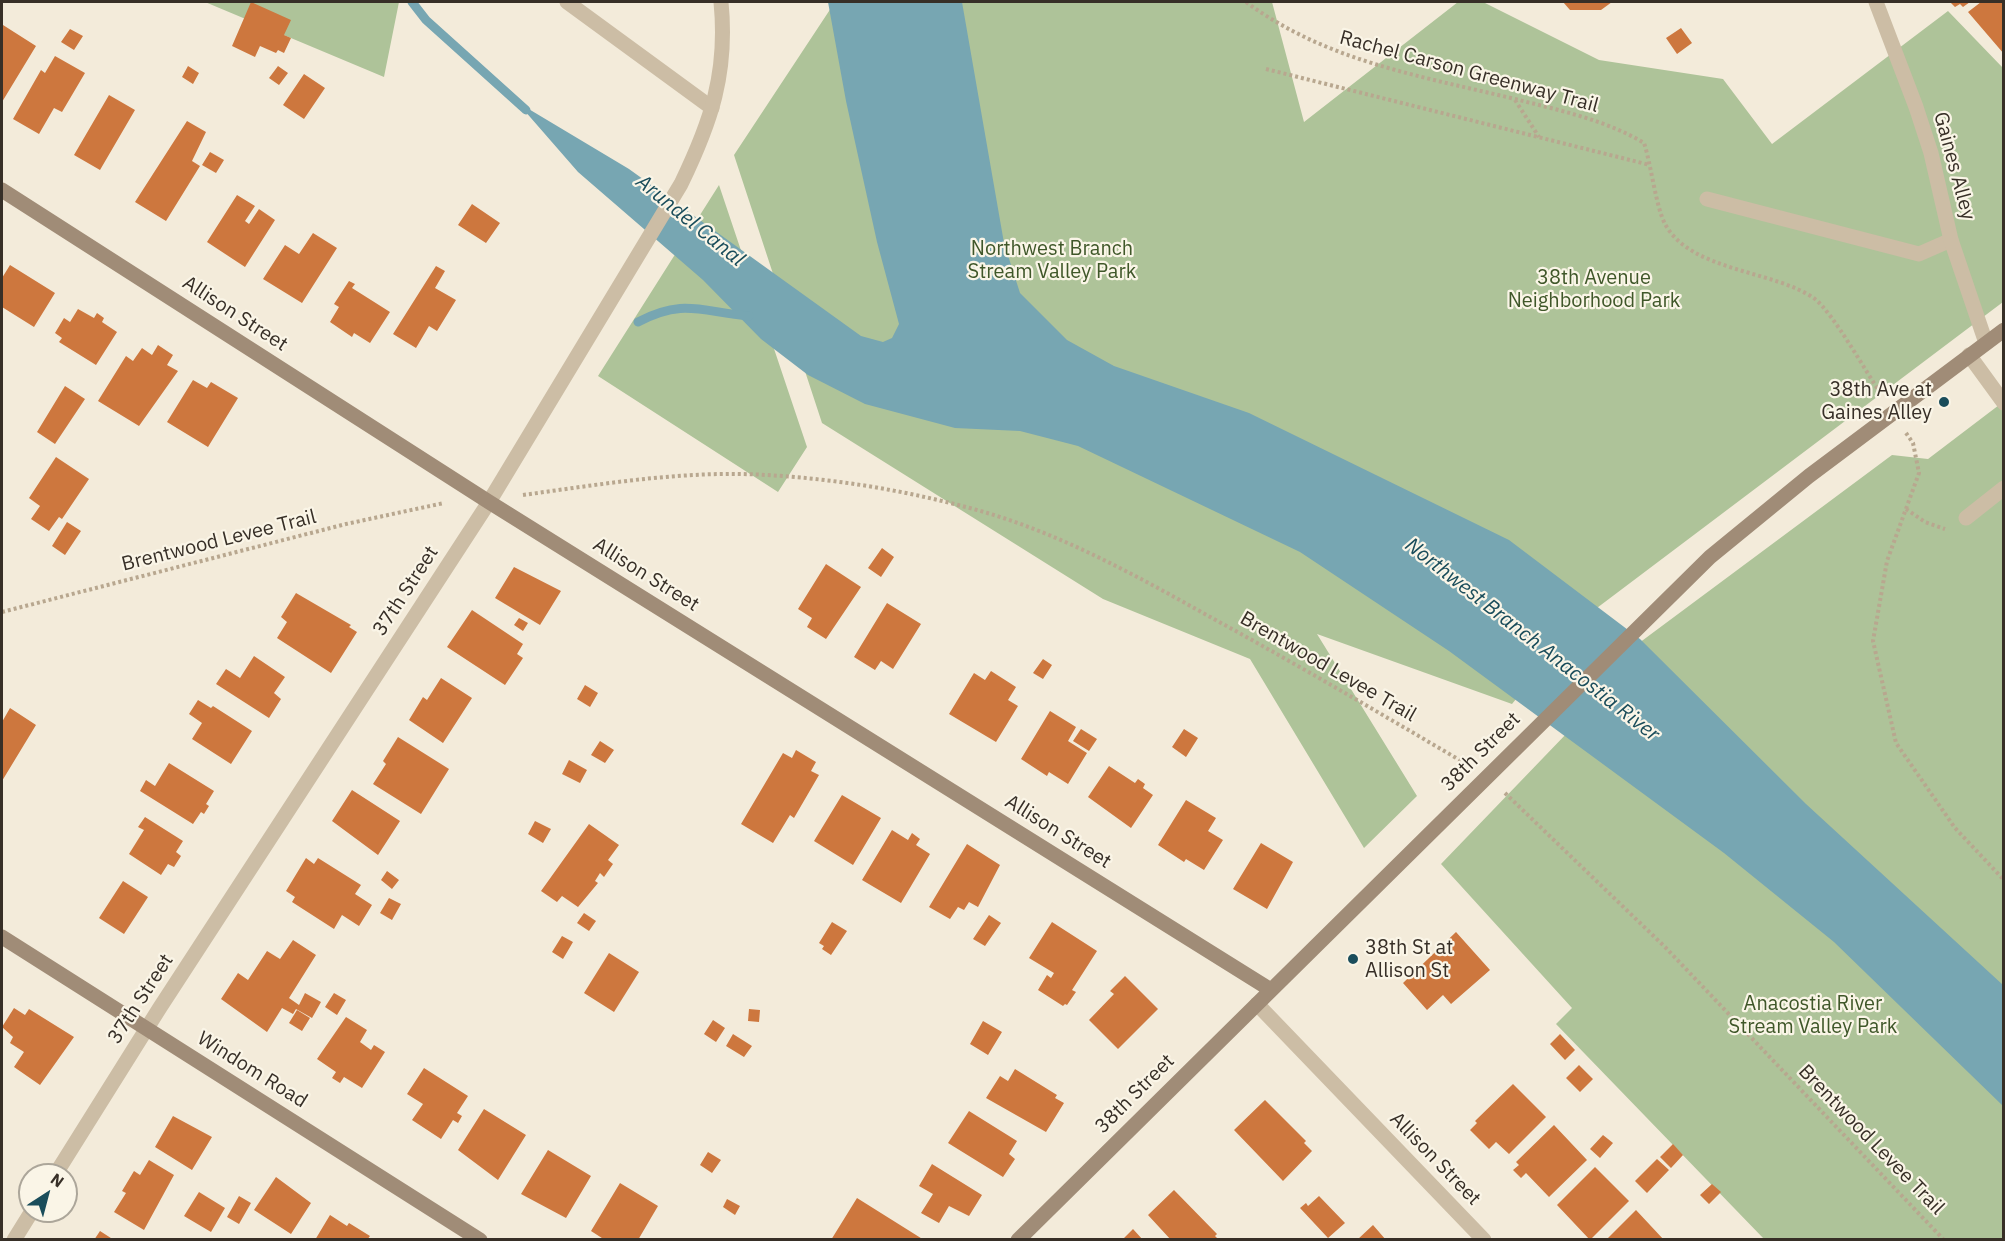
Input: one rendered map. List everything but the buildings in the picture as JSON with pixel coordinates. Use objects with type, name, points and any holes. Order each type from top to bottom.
[{"type":"street","points":[[567,2],[712,108]]},
{"type":"street","name":"37th Street","points":[[63,1163],[489,502],[681,184],[706,132],[712,108],[722,48],[721,2]]},
{"type":"street","name":"Gaines Alley","points":[[1876,2],[1931,153],[1951,240],[1986,343]]},
{"type":"street","name":"Allison Street","points":[[2,190],[489,502],[1271,990]]},
{"type":"street","points":[[1707,199],[1919,254],[1951,240]]},
{"type":"street","name":"38th Street","points":[[1018,1239],[1710,557],[1892,411],[2004,330]]},
{"type":"street","points":[[1969,356],[2004,403]]},
{"type":"street","points":[[1966,518],[2004,488]]},
{"type":"street","name":"Windom Road","points":[[2,937],[480,1239]]},
{"type":"street","name":"Allison Street","points":[[1257,1004],[1484,1239]]},
{"type":"street","points":[[14,1239],[24,1223]]},
{"type":"path","name":"Rachel Carson Greenway Trail","points":[[1246,2],[1297,34],[1330,50],[1401,72],[1565,111],[1631,135],[1644,144],[1665,224],[1680,240],[1708,258],[1795,288],[1817,301],[1913,443],[1919,473],[1887,561],[1873,641],[1896,743],[1955,828],[2004,880]]},
{"type":"path","points":[[1266,69],[1650,165]]},
{"type":"path","points":[[1515,99],[1539,137]]},
{"type":"path","name":"Brentwood Levee Trail","points":[[522,495],[632,480],[764,475],[845,482],[902,491],[978,510],[1061,540],[1132,573],[1298,665],[1470,766],[1503,791],[1665,947],[1944,1239]]},
{"type":"path","name":"Brentwood Levee Trail","points":[[2,612],[346,524],[444,503]]},
{"type":"path","points":[[1906,509],[1925,522],[1948,530],[1966,518]]},
{"type":"green space","points":[[205,2],[399,2],[384,77]]},
{"type":"green space","points":[[835,2],[1272,2],[1304,122],[1458,2],[1483,2],[1599,60],[1723,79],[1772,144],[1948,11],[2003,68],[2003,302],[1577,623],[1512,704],[1317,634],[1417,796],[1364,848],[1250,659],[1103,599],[822,423],[734,155]]},
{"type":"green space","points":[[719,185],[807,447],[778,492],[598,376]]},
{"type":"green space","name":"Anacostia River Stream Valley Park","points":[[2003,402],[2003,1239],[1764,1239],[1556,1024],[1572,1008],[1441,864],[1645,652],[1635,646],[1892,455],[1928,459]]},
{"type":"water","name":"Northwest Branch Anacostia River","points":[[828,2],[962,2],[1004,243],[1020,293],[1067,340],[1114,366],[1249,413],[1509,540],[1640,639],[1806,804],[2003,985],[2003,1106],[1834,942],[1724,853],[1449,651],[1300,552],[1078,446],[1020,431],[955,428],[865,404],[808,375],[761,339],[703,280],[578,172],[517,102],[629,169],[861,336],[883,342],[892,338],[899,324],[877,242],[846,101]]},
{"type":"waterway","name":"Arundel Canal","points":[[412,2],[426,20],[526,110]]},
{"type":"waterway","points":[[638,322],[668,310],[681,308],[749,316]]},
{"type":"place","name":"38th Ave at Gaines Alley","points":[[1944,402]]},
{"type":"place","name":"38th St at Allison St","points":[[1353,959]]},
{"type":"park label","name":"Northwest Branch Stream Valley Park","points":[[1052,260]]},
{"type":"park label","name":"38th Avenue Neighborhood Park","points":[[1594,290]]}]
